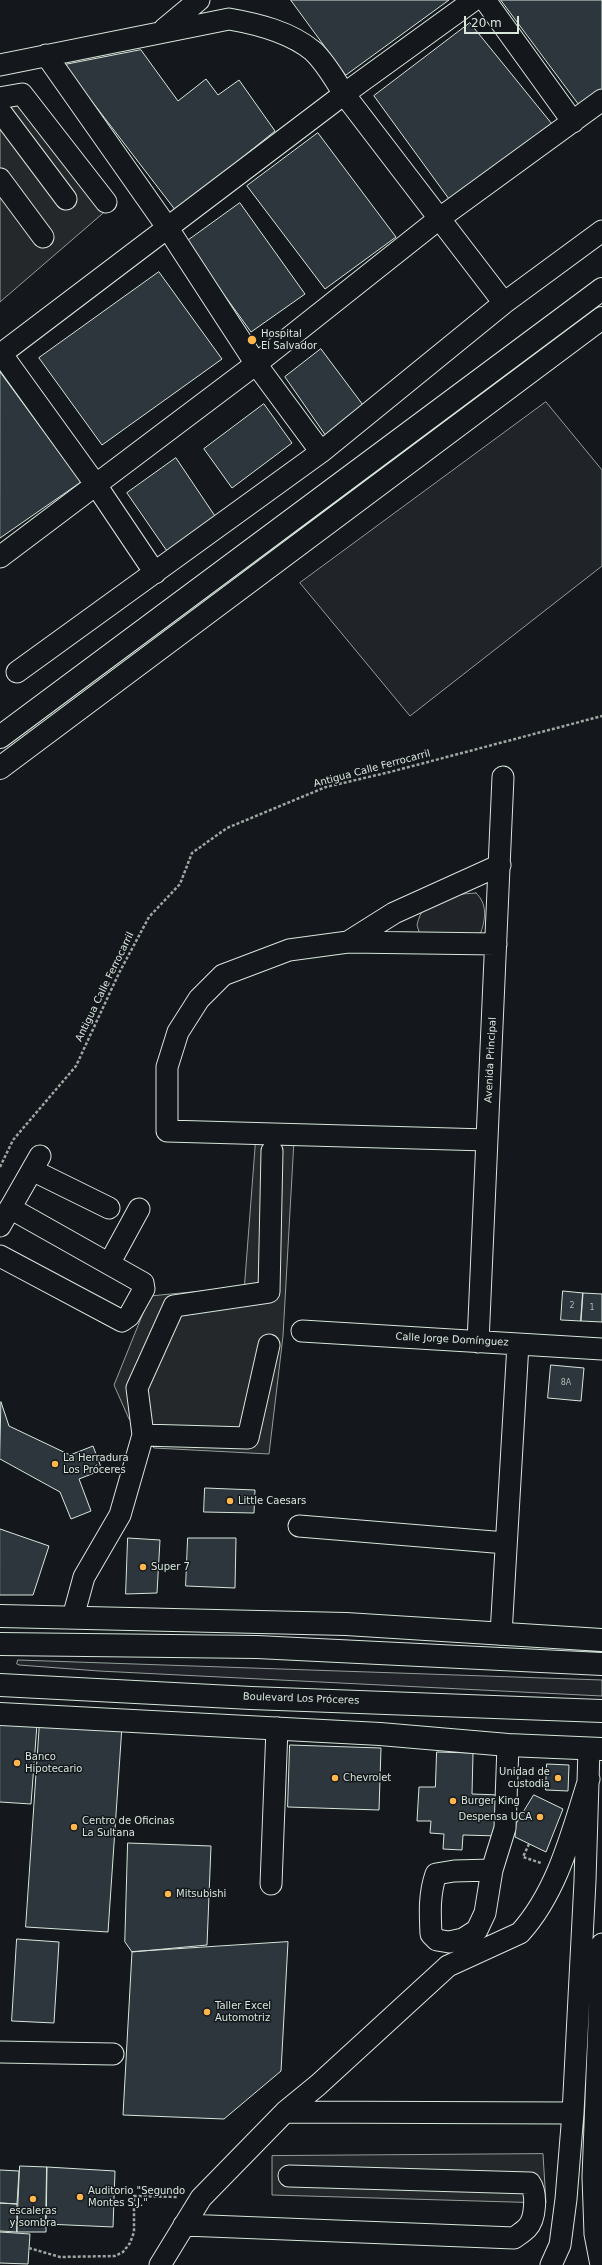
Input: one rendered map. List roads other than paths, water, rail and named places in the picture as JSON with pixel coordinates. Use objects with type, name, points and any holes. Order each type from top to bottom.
[{"type":"highway","points":[[3,734],[382,454],[602,289]]},
{"type":"highway","points":[[3,767],[602,318]]},
{"type":"highway","points":[[382,454],[397,471]]},
{"type":"highway","points":[[180,602],[196,622]]},
{"type":"highway","points":[[0,1616],[73,1616],[346,1624],[602,1640]]},
{"type":"highway","points":[[37,1617],[150,1627],[257,1647]]},
{"type":"highway","points":[[0,1644],[257,1647],[602,1664]]},
{"type":"highway","name":"Boulevard Los Próceres","points":[[0,1685],[251,1698],[602,1711]]},
{"type":"highway","points":[[50,1716],[158,1710],[251,1698]]},
{"type":"highway","points":[[0,1714],[163,1724],[277,1728],[380,1734],[508,1745],[596,1749]]},
{"type":"street","points":[[160,32],[199,0]]},
{"type":"street","points":[[155,573],[96,485],[1,353],[344,94],[474,0]]},
{"type":"street","points":[[485,0],[573,122]]},
{"type":"street","points":[[0,65],[229,19],[287,35],[313,51],[324,64],[344,94],[504,303]]},
{"type":"street","points":[[46,55],[167,227],[256,364],[321,452]]},
{"type":"street","points":[[0,98],[22,94],[106,202]]},
{"type":"street","points":[[0,557],[256,364],[440,218],[602,100]]},
{"type":"street","points":[[0,111],[66,198]]},
{"type":"street","points":[[0,179],[43,237]]},
{"type":"street","points":[[17,672],[321,452],[504,303],[602,231]]},
{"type":"street","name":"Avenida Principal","points":[[478,1342],[503,778]]},
{"type":"street","points":[[348,942],[394,913],[500,865]]},
{"type":"street","points":[[487,1140],[167,1131],[167,1067],[178,1032],[199,999],[223,975],[289,950],[348,942],[496,944]]},
{"type":"street","points":[[73,1616],[84,1577],[120,1516],[144,1435],[138,1388],[174,1306],[269,1292],[272,1151]]},
{"type":"street","points":[[0,1226],[36,1163],[108,1208]]},
{"type":"street","points":[[0,1256],[122,1321],[128,1316],[144,1289],[144,1285],[10,1208]]},
{"type":"street","points":[[109,1264],[139,1209]]},
{"type":"street","name":"Calle Jorge Domínguez","points":[[302,1331],[602,1349]]},
{"type":"street","points":[[501,1634],[518,1344]]},
{"type":"street","points":[[144,1435],[248,1438],[269,1345]]},
{"type":"street","points":[[299,1526],[506,1543]]},
{"type":"street","points":[[272,1884],[277,1728]]},
{"type":"street","points":[[492,1870],[506,1828],[508,1745]]},
{"type":"street","points":[[160,2265],[201,2198],[285,2112],[318,2085],[448,1966],[520,1933],[527,1925],[556,1875],[565,1854],[589,1780],[596,1749]]},
{"type":"street","points":[[552,2265],[560,2245],[573,2113],[589,1780]]},
{"type":"street","points":[[556,1875],[585,1880]]},
{"type":"street","points":[[601,2265],[595,2234],[593,2177],[602,1944]]},
{"type":"street","points":[[0,2052],[113,2054]]},
{"type":"street","points":[[285,2112],[573,2113]]},
{"type":"street","points":[[184,2225],[514,2238],[528,2228],[534,2214],[534,2188],[530,2183],[289,2176]]},
{"type":"place","name":"Hospital El Salvador","points":[[252,340]]},
{"type":"place","name":"La Herradura Los Próceres","points":[[55,1464]]},
{"type":"place","name":"Little Caesars","points":[[230,1501]]},
{"type":"place","name":"Super 7","points":[[143,1567]]},
{"type":"place","name":"Banco Hipotecario","points":[[17,1763]]},
{"type":"place","name":"Chevrolet","points":[[335,1778]]},
{"type":"place","name":"Unidad de custodia","points":[[558,1778]]},
{"type":"place","name":"Burger King","points":[[453,1801]]},
{"type":"place","name":"Despensa UCA","points":[[540,1817]]},
{"type":"place","name":"Centro de Oficinas La Sultana","points":[[74,1827]]},
{"type":"place","name":"Mitsubishi","points":[[168,1894]]},
{"type":"place","name":"Taller Excel Automotriz","points":[[207,2012]]},
{"type":"place","name":"Auditorio \"Segundo Montes S.J.\"","points":[[80,2197]]},
{"type":"place","name":"escaleras y sombra","points":[[33,2199]]}]
